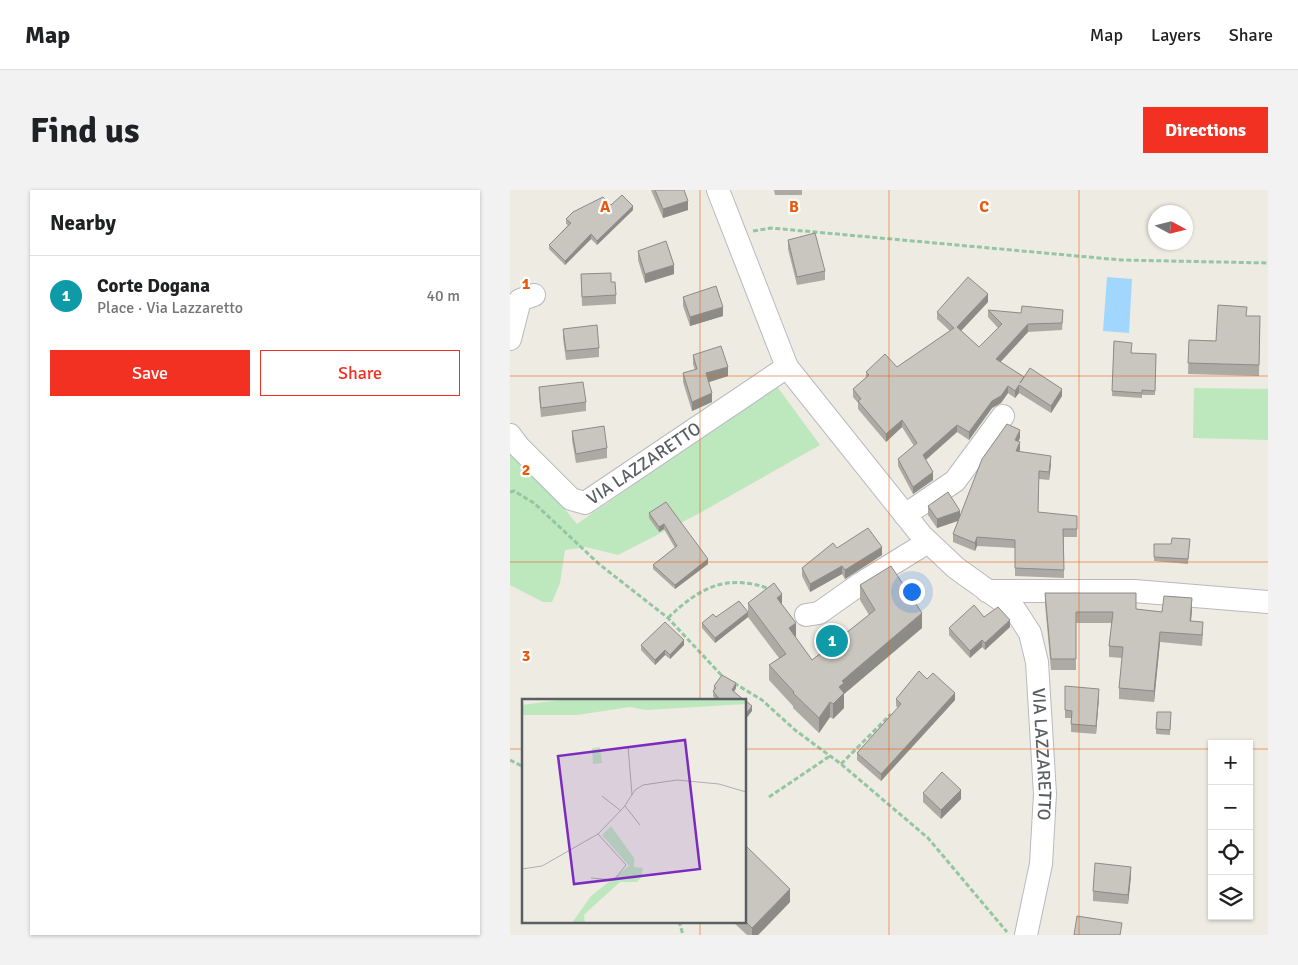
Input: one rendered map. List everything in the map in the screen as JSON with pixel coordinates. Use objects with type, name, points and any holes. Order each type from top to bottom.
[{"type":"street","name":"VIA LAZZARETTO","points":[[718,190],[787,367],[928,542],[956,568],[1015,610],[1030,632],[1037,662],[1045,794],[1041,864],[1026,935]]},
{"type":"street","points":[[510,339],[520,300],[534,295]]},
{"type":"street","name":"VIA LAZZARETTO","points":[[510,434],[519,447],[572,499],[585,503],[787,367]]},
{"type":"street","points":[[905,515],[955,481],[1003,416]]},
{"type":"street","points":[[806,615],[819,613],[860,584],[928,542]]},
{"type":"street","points":[[987,590],[1134,591],[1268,602]]},
{"type":"path","points":[[736,237],[754,230],[772,228],[1121,260],[1268,263]]},
{"type":"path","points":[[510,492],[514,491],[534,503],[599,564],[668,618],[719,676],[762,700],[795,730],[840,764],[928,838],[1010,935]]},
{"type":"path","points":[[668,618],[688,599],[707,587],[734,582],[763,587],[778,592]]},
{"type":"path","points":[[840,764],[891,714]]},
{"type":"path","points":[[769,797],[830,756]]},
{"type":"path","points":[[510,760],[522,766]]},
{"type":"path","points":[[679,922],[683,935]]},
{"type":"green space","points":[[776,385],[820,445],[698,514],[618,555],[586,547],[565,550],[560,583],[552,602],[543,602],[510,585],[510,424],[535,473],[577,524]]},
{"type":"green space","points":[[1194,388],[1268,389],[1268,440],[1193,438]]},
{"type":"water","points":[[1107,277],[1132,279],[1129,333],[1103,331]]},
{"type":"building","points":[[655,190],[684,190],[688,201],[663,209]]},
{"type":"building","points":[[622,195],[633,206],[597,241],[591,234],[565,261],[549,245],[571,223],[566,219],[573,212],[603,197],[611,205]]},
{"type":"building","points":[[815,233],[825,271],[797,277],[788,240]]},
{"type":"building","points":[[666,241],[674,265],[645,274],[638,251]]},
{"type":"building","points":[[611,273],[611,282],[615,282],[616,295],[582,297],[581,274]]},
{"type":"building","points":[[968,277],[988,294],[957,327],[979,347],[1002,324],[988,310],[1021,313],[1022,306],[1063,310],[1062,323],[1028,324],[996,359],[1024,377],[1030,368],[1062,389],[1051,406],[1019,385],[1015,391],[1008,386],[1001,396],[992,401],[969,432],[957,425],[923,455],[933,472],[913,487],[898,459],[917,443],[902,420],[886,434],[858,401],[861,399],[853,389],[869,375],[866,372],[885,354],[897,367],[954,328],[937,312]]},
{"type":"building","points":[[716,286],[723,307],[690,317],[683,297]]},
{"type":"building","points":[[1218,305],[1247,307],[1246,316],[1260,316],[1259,365],[1188,363],[1189,340],[1216,341]]},
{"type":"building","points":[[597,325],[599,348],[566,351],[563,329]]},
{"type":"building","points":[[1114,341],[1132,343],[1131,353],[1156,354],[1155,391],[1142,390],[1142,393],[1112,391]]},
{"type":"building","points":[[721,346],[728,367],[706,373],[712,393],[692,402],[683,373],[697,369],[693,355]]},
{"type":"building","points":[[583,382],[586,402],[541,408],[539,387]]},
{"type":"building","points":[[1007,424],[1020,430],[1015,440],[1020,442],[1016,451],[1051,456],[1049,472],[1039,471],[1038,512],[1077,516],[1077,529],[1063,529],[1064,570],[1015,568],[1015,540],[977,537],[975,543],[953,534],[982,459]]},
{"type":"building","points":[[604,426],[607,448],[576,454],[572,431]]},
{"type":"building","points":[[948,492],[960,511],[937,519],[928,506]]},
{"type":"building","points":[[666,502],[708,559],[675,585],[653,565],[677,546],[664,524],[659,527],[649,513]]},
{"type":"building","points":[[868,528],[882,547],[845,570],[842,566],[810,584],[802,568],[833,543],[837,548]]},
{"type":"building","points":[[1172,538],[1190,539],[1188,559],[1154,557],[1154,544],[1171,544]]},
{"type":"building","points":[[891,566],[922,613],[842,681],[844,683],[839,687],[844,693],[833,704],[830,702],[819,718],[793,693],[769,665],[786,654],[748,603],[774,583],[782,594],[777,598],[796,623],[789,628],[812,660],[875,610],[860,585]]},
{"type":"building","points":[[1045,593],[1136,593],[1136,609],[1162,612],[1164,596],[1192,598],[1190,621],[1203,622],[1202,635],[1160,632],[1154,691],[1119,688],[1123,647],[1109,646],[1113,612],[1076,612],[1076,659],[1051,659]]},
{"type":"building","points":[[739,601],[748,612],[715,638],[702,623],[713,614],[716,617]]},
{"type":"building","points":[[974,605],[984,617],[998,607],[1010,620],[985,643],[982,640],[970,651],[949,628]]},
{"type":"building","points":[[665,622],[684,640],[670,655],[665,650],[655,660],[641,645]]},
{"type":"building","points":[[919,671],[927,679],[933,673],[955,693],[881,774],[857,753],[901,704],[896,699]]},
{"type":"building","points":[[722,675],[736,683],[732,690],[743,699],[719,699],[713,691],[716,688],[714,686]]},
{"type":"building","points":[[1065,686],[1099,689],[1096,726],[1071,724],[1072,711],[1065,710]]},
{"type":"building","points":[[746,701],[752,706],[746,714]]},
{"type":"building","points":[[1157,712],[1171,712],[1170,730],[1156,729]]},
{"type":"building","points":[[942,772],[961,790],[941,810],[923,793]]},
{"type":"building","points":[[746,846],[790,889],[752,928],[746,922]]},
{"type":"building","points":[[1095,863],[1131,867],[1128,895],[1093,891]]},
{"type":"building","points":[[1077,916],[1122,923],[1120,935],[1074,935]]},
{"type":"place","name":"Corte Dogana","points":[[832,641]]}]
